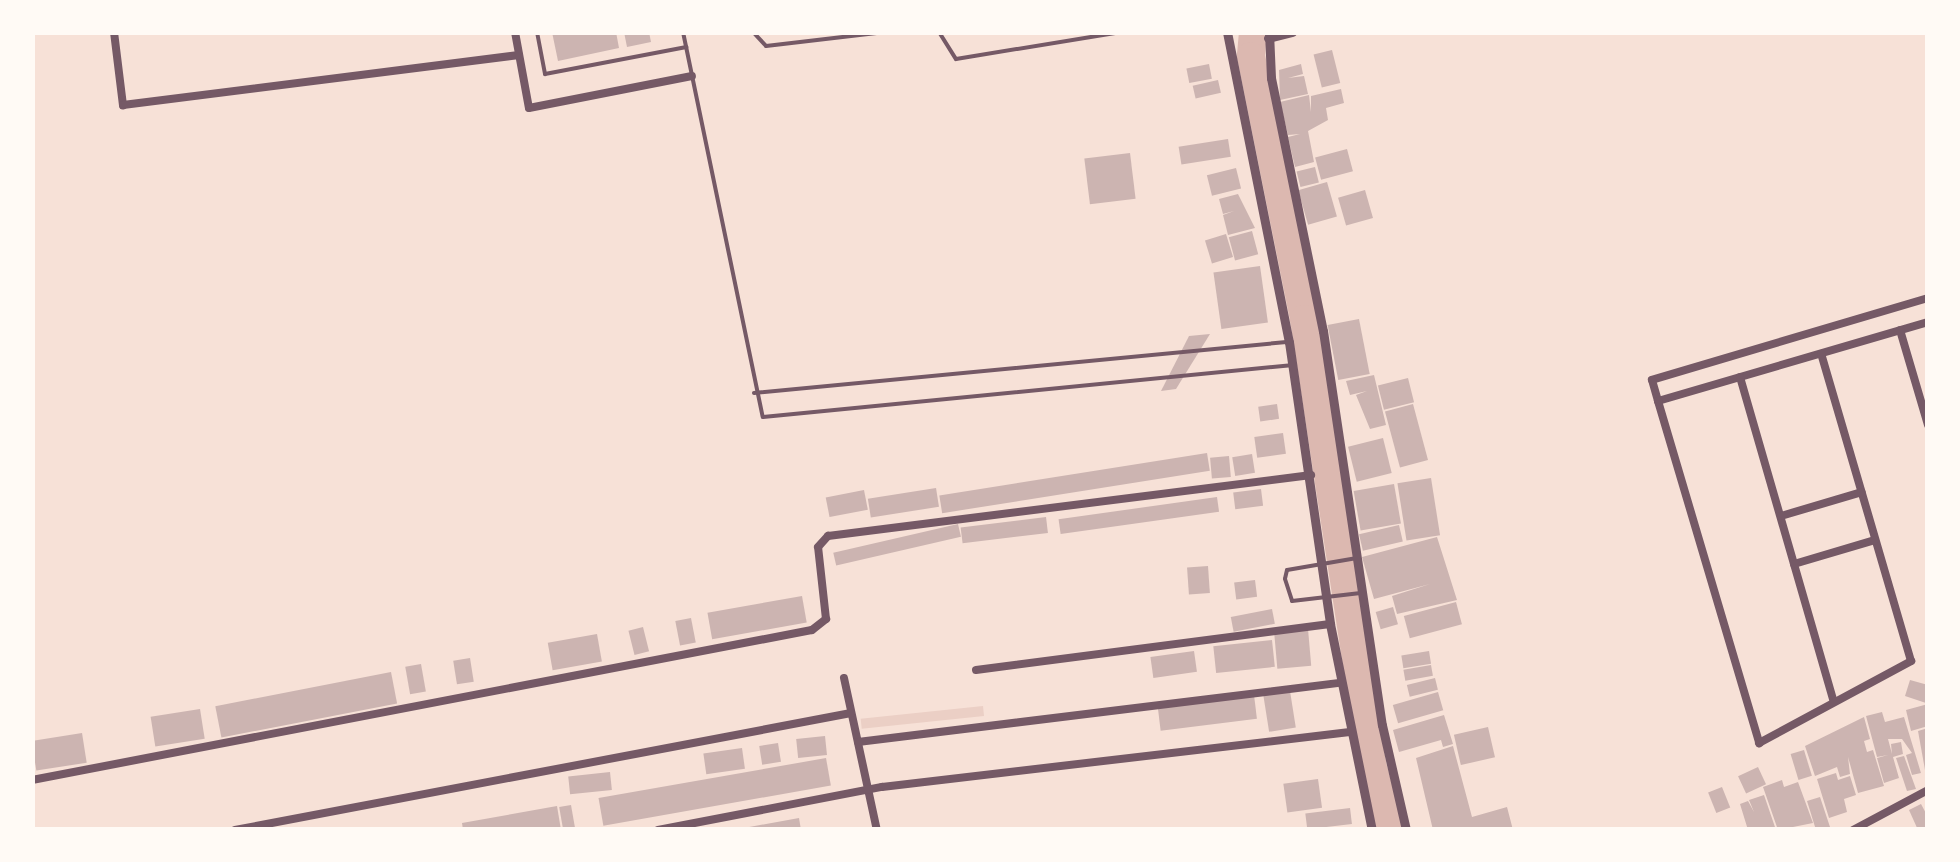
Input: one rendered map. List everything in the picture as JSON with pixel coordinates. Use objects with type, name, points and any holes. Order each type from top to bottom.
[{"type":"street","points":[[114,32],[123,105],[519,55]]},
{"type":"street","points":[[515,32],[529,108],[692,76]]},
{"type":"street","points":[[1227,32],[1289,342],[1332,598],[1330,624],[1372,830]]},
{"type":"street","points":[[1292,32],[1268,35],[1360,593],[1406,830]]},
{"type":"street","points":[[1821,354],[1911,661],[1759,743],[1652,380],[1928,298]]},
{"type":"street","points":[[1658,401],[1928,322]]},
{"type":"street","points":[[1900,330],[1928,425]]},
{"type":"street","points":[[1740,377],[1834,702]]},
{"type":"street","points":[[32,780],[812,630],[826,619],[818,547],[828,536],[1311,475]]},
{"type":"street","points":[[1780,516],[1862,492]]},
{"type":"street","points":[[1794,564],[1876,540]]},
{"type":"street","points":[[976,670],[1330,624]]},
{"type":"street","points":[[844,678],[877,830]]},
{"type":"street","points":[[858,742],[1341,683]]},
{"type":"street","points":[[235,830],[852,712]]},
{"type":"street","points":[[658,830],[869,789],[1350,732]]},
{"type":"street","points":[[1853,830],[1928,790]]},
{"type":"lane","points":[[536,32],[546,74],[686,47]]},
{"type":"lane","points":[[683,32],[754,393],[764,416],[778,418],[1293,365]]},
{"type":"lane","points":[[754,32],[766,46],[885,32]]},
{"type":"lane","points":[[939,32],[956,59],[1120,32]]},
{"type":"lane","points":[[754,393],[1289,342]]},
{"type":"lane","points":[[1354,558],[1286,570],[1284,578],[1290,601],[1360,593]]},
{"type":"shaded area","points":[[983,706],[984,716],[862,729],[861,719]]},
{"type":"building","points":[[552,32],[616,32],[619,48],[558,61]]},
{"type":"building","points":[[624,32],[649,32],[651,42],[627,47]]},
{"type":"building","points":[[1332,50],[1340,83],[1322,88],[1314,55]]},
{"type":"building","points":[[1209,64],[1212,79],[1189,83],[1186,68]]},
{"type":"building","points":[[1301,64],[1303,74],[1288,78],[1304,76],[1308,94],[1280,100],[1279,70]]},
{"type":"building","points":[[1218,80],[1221,93],[1196,99],[1193,86]]},
{"type":"building","points":[[1341,89],[1344,103],[1326,108],[1328,120],[1308,131],[1314,162],[1295,167],[1288,137],[1300,134],[1288,135],[1280,102],[1309,95],[1311,112],[1311,96]]},
{"type":"building","points":[[1228,139],[1231,157],[1181,165],[1179,147]]},
{"type":"building","points":[[1347,149],[1353,171],[1321,180],[1315,158]]},
{"type":"building","points":[[1130,153],[1136,199],[1090,204],[1084,159]]},
{"type":"building","points":[[1315,167],[1319,183],[1300,187],[1297,172]]},
{"type":"building","points":[[1236,168],[1241,188],[1212,196],[1207,175]]},
{"type":"building","points":[[1327,182],[1337,217],[1308,225],[1298,190]]},
{"type":"building","points":[[1365,190],[1373,218],[1346,226],[1338,198]]},
{"type":"building","points":[[1238,194],[1255,228],[1228,235],[1223,215],[1234,211],[1223,214],[1219,199]]},
{"type":"building","points":[[1252,231],[1258,254],[1235,260],[1229,237]]},
{"type":"building","points":[[1226,234],[1233,257],[1212,263],[1205,240]]},
{"type":"building","points":[[1260,266],[1268,322],[1221,329],[1213,273]]},
{"type":"building","points":[[1359,319],[1370,374],[1338,380],[1328,325]]},
{"type":"building","points":[[1210,334],[1176,389],[1161,391],[1189,336]]},
{"type":"building","points":[[1374,375],[1386,425],[1370,429],[1356,395],[1367,391],[1350,395],[1346,381]]},
{"type":"building","points":[[1408,378],[1414,402],[1384,410],[1378,385]]},
{"type":"building","points":[[1277,404],[1279,419],[1260,421],[1258,407]]},
{"type":"building","points":[[1413,404],[1428,460],[1400,468],[1385,412]]},
{"type":"building","points":[[1283,433],[1286,454],[1257,458],[1254,437]]},
{"type":"building","points":[[1383,438],[1392,473],[1357,482],[1348,447]]},
{"type":"building","points":[[1207,453],[1210,471],[942,513],[939,495]]},
{"type":"building","points":[[1252,454],[1255,473],[1235,476],[1232,457]]},
{"type":"building","points":[[1229,456],[1231,477],[1212,479],[1210,458]]},
{"type":"building","points":[[1431,478],[1440,535],[1406,541],[1397,483]]},
{"type":"building","points":[[1394,484],[1401,523],[1361,531],[1354,491]]},
{"type":"building","points":[[936,488],[939,507],[871,518],[868,499]]},
{"type":"building","points":[[1261,489],[1263,506],[1235,509],[1233,492]]},
{"type":"building","points":[[864,490],[868,510],[830,517],[826,497]]},
{"type":"building","points":[[1217,497],[1219,512],[1061,534],[1059,519]]},
{"type":"building","points":[[1046,517],[1048,533],[963,543],[961,527]]},
{"type":"building","points":[[958,524],[961,537],[836,565],[833,553]]},
{"type":"building","points":[[1399,525],[1403,542],[1363,551],[1359,534]]},
{"type":"building","points":[[1437,537],[1457,600],[1397,614],[1392,596],[1430,584],[1374,599],[1362,557]]},
{"type":"building","points":[[1208,566],[1210,593],[1189,594],[1187,567]]},
{"type":"building","points":[[1255,580],[1257,597],[1236,599],[1234,583]]},
{"type":"building","points":[[802,596],[807,623],[712,639],[707,613]]},
{"type":"building","points":[[1456,602],[1462,624],[1410,638],[1404,616]]},
{"type":"building","points":[[1393,607],[1398,624],[1381,629],[1376,612]]},
{"type":"building","points":[[1272,609],[1275,624],[1234,632],[1231,617]]},
{"type":"building","points":[[691,618],[696,643],[680,646],[675,621]]},
{"type":"building","points":[[643,627],[649,651],[634,655],[628,631]]},
{"type":"building","points":[[1308,629],[1311,666],[1277,669],[1274,632]]},
{"type":"building","points":[[597,634],[602,662],[553,670],[548,643]]},
{"type":"building","points":[[1272,640],[1275,667],[1216,673],[1213,646]]},
{"type":"building","points":[[1194,651],[1197,672],[1153,678],[1150,657]]},
{"type":"building","points":[[1429,651],[1431,664],[1403,668],[1401,655]]},
{"type":"building","points":[[470,658],[474,682],[457,684],[453,661]]},
{"type":"building","points":[[421,664],[426,692],[410,694],[405,667]]},
{"type":"building","points":[[1431,665],[1433,676],[1405,681],[1403,670]]},
{"type":"building","points":[[391,672],[397,703],[221,738],[215,706]]},
{"type":"building","points":[[1435,678],[1438,690],[1410,697],[1407,685]]},
{"type":"building","points":[[1910,680],[1928,685],[1926,703],[1905,696]]},
{"type":"building","points":[[1290,691],[1296,728],[1269,732],[1263,695]]},
{"type":"building","points":[[1438,692],[1443,710],[1398,723],[1393,705]]},
{"type":"building","points":[[1254,695],[1257,719],[1161,731],[1158,707]]},
{"type":"building","points":[[1928,704],[1928,726],[1911,731],[1906,710]]},
{"type":"building","points":[[200,709],[205,739],[155,746],[151,717]]},
{"type":"building","points":[[1882,712],[1885,722],[1904,717],[1921,773],[1912,775],[1906,755],[1912,753],[1902,739],[1888,739],[1892,754],[1891,744],[1901,742],[1903,754],[1893,757],[1899,778],[1884,783],[1877,758],[1888,755],[1877,757],[1866,716]]},
{"type":"building","points":[[1444,715],[1453,744],[1443,747],[1441,740],[1399,752],[1393,730]]},
{"type":"building","points":[[1864,717],[1870,739],[1864,741],[1867,752],[1873,750],[1884,786],[1858,793],[1848,757],[1850,774],[1840,777],[1837,767],[1815,776],[1805,746]]},
{"type":"building","points":[[1488,727],[1495,757],[1461,765],[1454,735]]},
{"type":"building","points":[[1928,728],[1928,781],[1927,781],[1918,731]]},
{"type":"building","points":[[82,733],[87,763],[36,771],[32,741]]},
{"type":"building","points":[[825,736],[827,755],[798,758],[796,739]]},
{"type":"building","points":[[778,743],[781,762],[762,765],[759,746]]},
{"type":"building","points":[[1453,746],[1472,817],[1507,807],[1513,830],[1433,830],[1416,758]]},
{"type":"building","points":[[742,748],[745,769],[706,774],[703,753]]},
{"type":"building","points":[[1804,750],[1812,776],[1799,780],[1791,754]]},
{"type":"building","points":[[1904,756],[1916,789],[1907,791],[1896,758]]},
{"type":"building","points":[[826,758],[831,786],[603,826],[599,798]]},
{"type":"building","points":[[1758,767],[1766,784],[1746,794],[1738,776]]},
{"type":"building","points":[[610,772],[612,790],[570,794],[568,776]]},
{"type":"building","points":[[1836,773],[1838,780],[1850,776],[1856,795],[1844,799],[1847,812],[1829,818],[1817,779]]},
{"type":"building","points":[[1318,779],[1322,808],[1287,813],[1283,784]]},
{"type":"building","points":[[1782,780],[1784,787],[1798,782],[1813,823],[1778,830],[1763,787]]},
{"type":"building","points":[[1722,787],[1730,807],[1716,813],[1708,793]]},
{"type":"building","points":[[1764,795],[1776,830],[1748,830],[1740,804],[1748,801],[1754,812],[1749,800]]},
{"type":"building","points":[[1820,797],[1831,830],[1816,830],[1807,801]]},
{"type":"building","points":[[1921,804],[1928,817],[1928,830],[1918,830],[1909,810]]},
{"type":"building","points":[[571,805],[575,828],[563,830],[559,807]]},
{"type":"building","points":[[557,806],[561,830],[463,830],[462,823]]},
{"type":"building","points":[[1350,808],[1352,824],[1307,829],[1305,813]]},
{"type":"building","points":[[799,818],[801,830],[744,830],[744,828]]},
{"type":"waterway","points":[[1253,32],[1251,56],[1304,319],[1372,764],[1390,830]]}]
